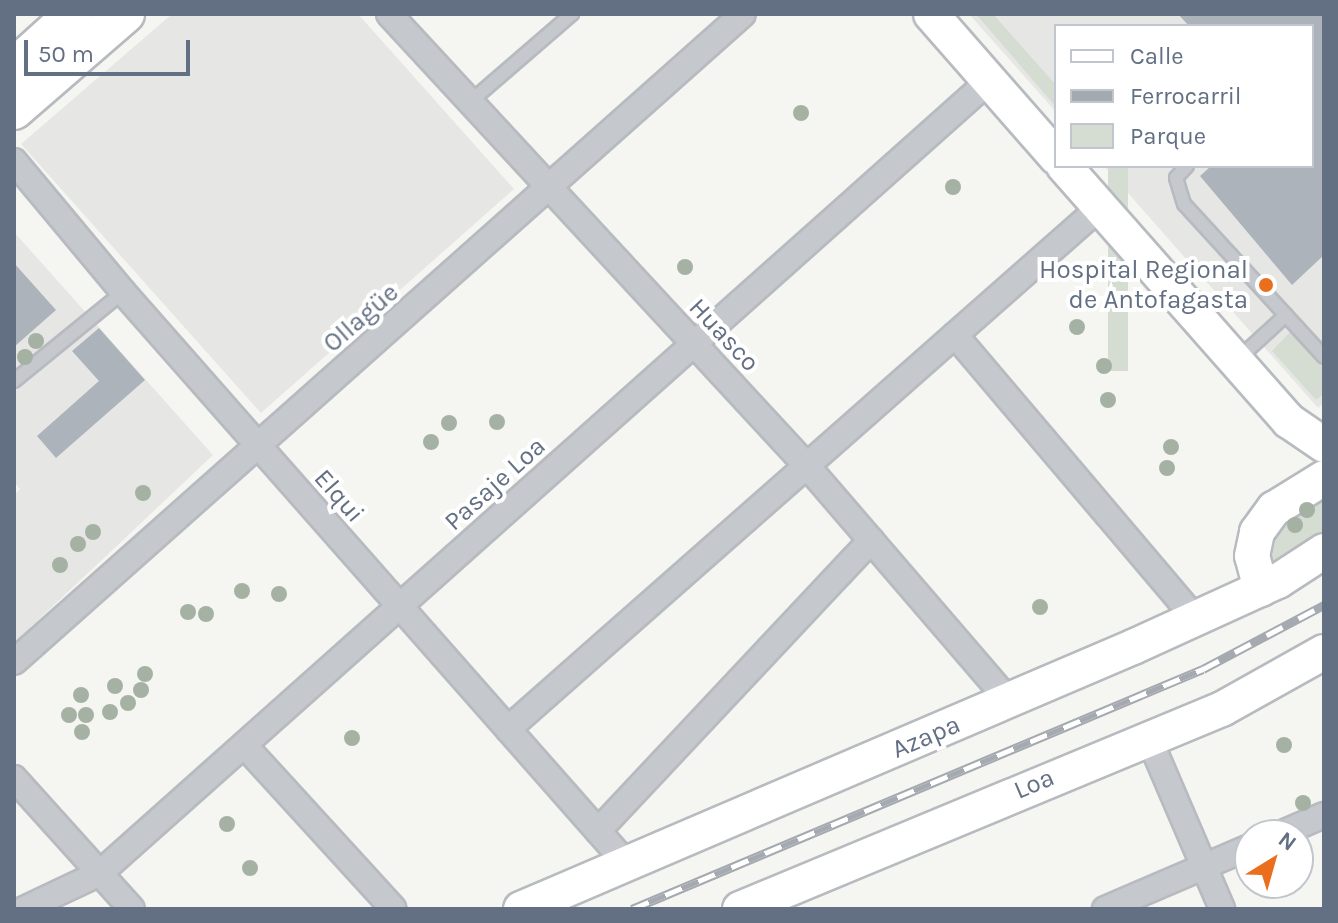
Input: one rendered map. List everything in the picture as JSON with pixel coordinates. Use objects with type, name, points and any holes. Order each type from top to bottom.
[{"type":"main road","points":[[14,68],[74,14]]},
{"type":"main road","points":[[14,110],[125,14]]},
{"type":"street","name":"Huasco","points":[[389,14],[807,466],[1009,701]]},
{"type":"street","name":"Ollagüe","points":[[14,662],[743,14]]},
{"type":"street","points":[[931,14],[1054,155]]},
{"type":"street","name":"Pasaje Loa","points":[[24,909],[100,873],[990,80]]},
{"type":"street","name":"Elqui","points":[[14,161],[123,292],[627,864]]},
{"type":"street","points":[[1066,168],[1289,421],[1324,445]]},
{"type":"street","points":[[508,729],[1099,208]]},
{"type":"street","points":[[955,335],[1195,618]]},
{"type":"street","points":[[1261,589],[1252,556],[1257,532],[1274,509],[1324,478]]},
{"type":"street","points":[[598,831],[871,540]]},
{"type":"street","name":"Azapa","points":[[521,909],[1009,701],[1261,589],[1324,551]]},
{"type":"street","name":"Loa","points":[[740,909],[780,901],[1148,736],[1222,709],[1324,652]]},
{"type":"street","points":[[1148,736],[1222,909]]},
{"type":"street","points":[[244,745],[394,909]]},
{"type":"street","points":[[14,778],[132,909]]},
{"type":"street","points":[[1105,909],[1234,854]]},
{"type":"lane","points":[[470,102],[572,14]]},
{"type":"lane","points":[[1185,168],[1176,178],[1184,204],[1324,357]]},
{"type":"lane","points":[[14,381],[123,292]]},
{"type":"lane","points":[[1236,361],[1286,315]]},
{"type":"shaded area","points":[[172,14],[358,14],[514,189],[261,413],[21,144]]},
{"type":"shaded area","name":"Hospital Regional de Antofagasta","points":[[969,14],[1324,14],[1324,403],[1318,408],[1106,168],[1314,168],[1314,24],[1054,24],[1054,110]]},
{"type":"shaded area","points":[[14,232],[213,455],[14,643],[14,495],[20,489],[14,482]]},
{"type":"green space","points":[[976,14],[993,14],[1054,83],[1054,105]]},
{"type":"green space","points":[[1108,168],[1128,168],[1128,371],[1108,371]]},
{"type":"green space","points":[[1290,332],[1324,368],[1324,394],[1316,400],[1272,351]]},
{"type":"green space","points":[[1324,490],[1324,533],[1275,566],[1266,558],[1264,540]]},
{"type":"building","points":[[1178,14],[1324,14],[1324,255],[1292,285],[1200,176],[1209,168],[1314,168],[1314,24],[1187,24]]},
{"type":"building","points":[[14,263],[56,310],[14,347]]},
{"type":"building","points":[[99,328],[145,380],[56,458],[37,436],[99,381],[72,351]]},
{"type":"railway","points":[[632,909],[1203,669],[1324,605]]},
{"type":"place","name":"Hospital Regional de Antofagasta","points":[[1266,285]]}]
